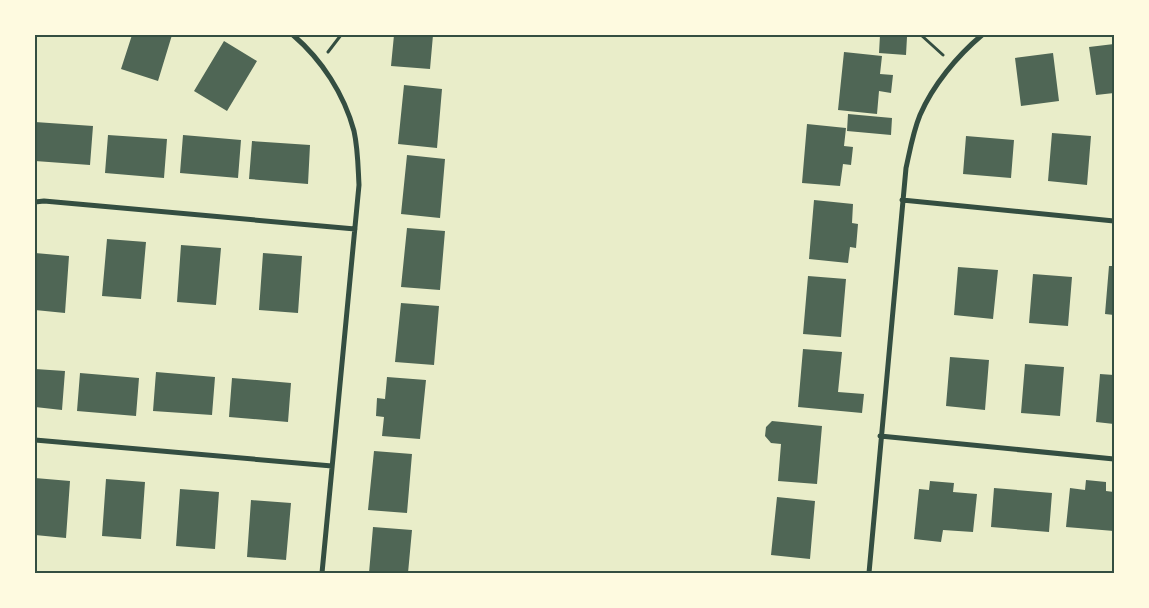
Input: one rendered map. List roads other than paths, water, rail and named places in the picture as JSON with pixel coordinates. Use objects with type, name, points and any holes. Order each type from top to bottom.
[{"type":"street","points":[[293,35],[308,47],[335,85],[354,131],[359,185],[322,573]]},
{"type":"street","points":[[869,573],[880,436],[906,168],[913,136],[929,97],[953,64],[982,35]]},
{"type":"street","points":[[902,200],[1114,221]]},
{"type":"street","points":[[35,202],[44,201],[355,229]]},
{"type":"street","points":[[880,436],[1114,459]]},
{"type":"street","points":[[35,440],[332,466]]}]
